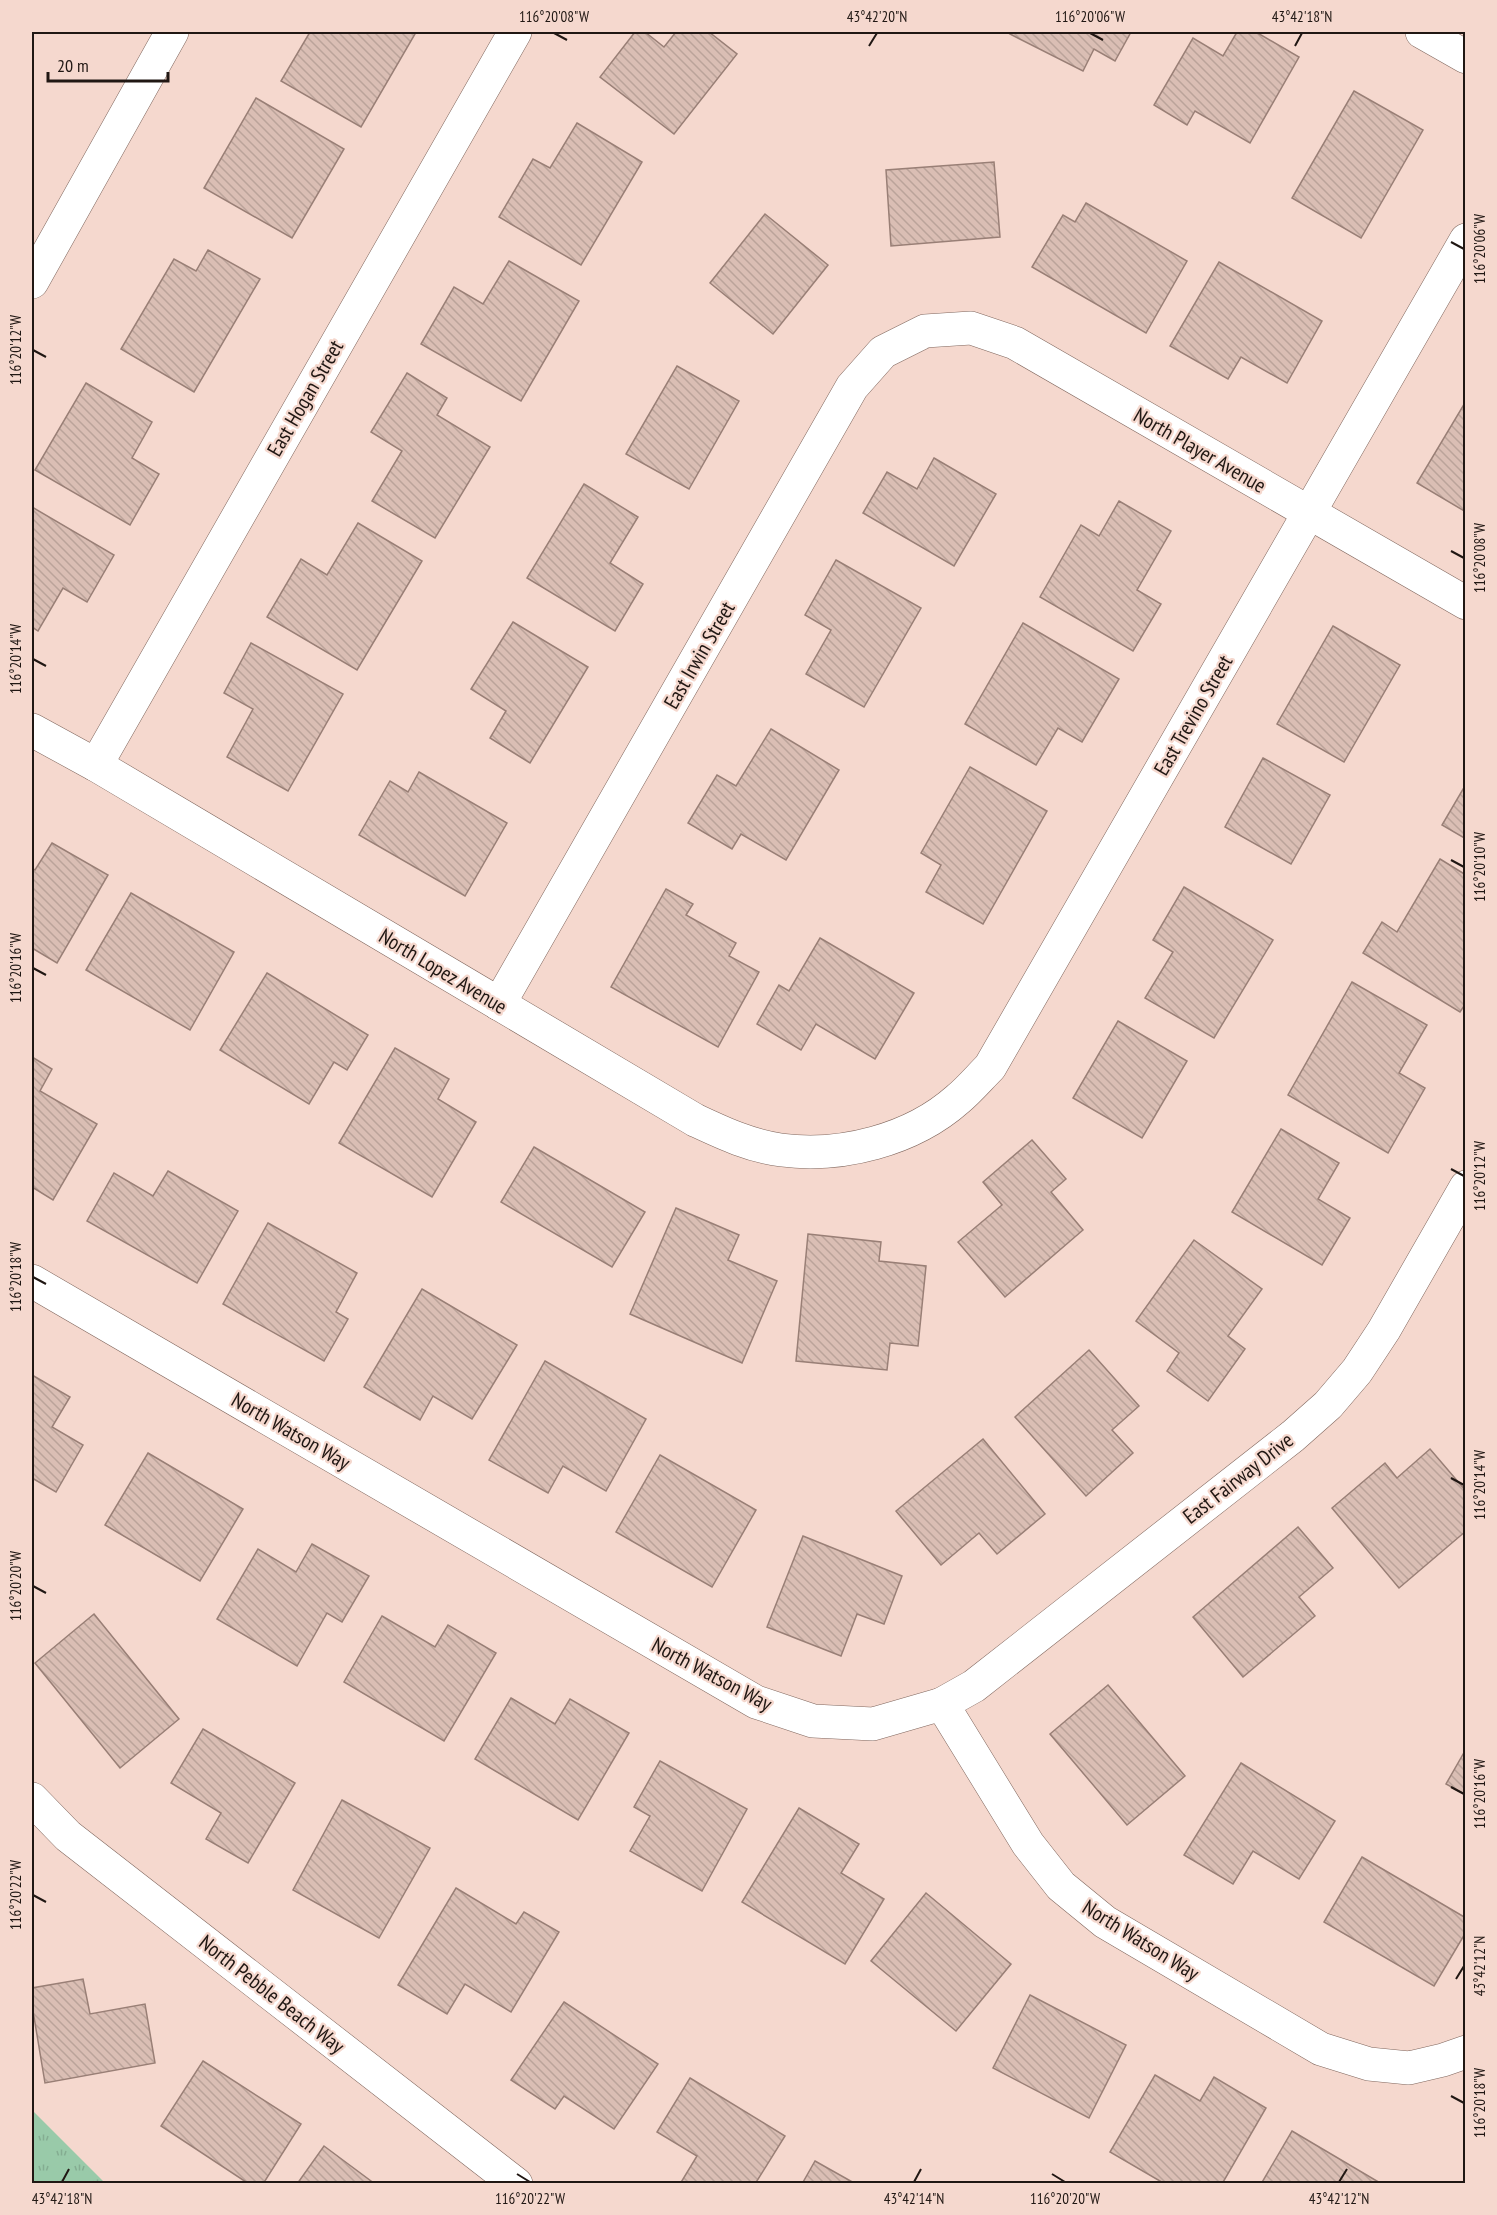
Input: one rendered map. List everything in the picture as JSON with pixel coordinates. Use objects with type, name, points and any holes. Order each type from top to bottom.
[{"type":"street","points":[[32,282],[172,32]]},
{"type":"street","name":"East Hogan Street","points":[[96,765],[515,32]]},
{"type":"street","points":[[1422,32],[1466,57]]},
{"type":"street","name":"East Trevino Street","points":[[873,1143],[917,1126],[957,1100],[990,1067],[1466,240]]},
{"type":"street","name":"North Player Avenue","points":[[925,331],[971,328],[1015,342],[1466,603]]},
{"type":"street","name":"East Irwin Street","points":[[499,1004],[852,387],[883,352],[925,331]]},
{"type":"street","name":"North Lopez Avenue","points":[[32,730],[96,765],[695,1120],[737,1139],[781,1150],[828,1151],[873,1143]]},
{"type":"street","name":"East Fairway Drive","points":[[942,1704],[974,1686],[1293,1436],[1328,1405],[1357,1371],[1384,1330],[1466,1187]]},
{"type":"street","name":"North Watson Way","points":[[32,1281],[756,1702],[813,1721],[873,1724],[942,1704],[1028,1844],[1060,1886],[1105,1922],[1322,2049],[1369,2064],[1409,2068],[1454,2056]]},
{"type":"street","name":"North Pebble Beach Way","points":[[32,1799],[68,1836],[516,2184]]},
{"type":"green space","points":[[32,2110],[105,2183],[32,2183]]},
{"type":"building","points":[[310,32],[412,32],[415,34],[361,127],[281,81]]},
{"type":"building","points":[[635,32],[645,32],[664,47],[676,32],[709,32],[737,54],[674,134],[600,77]]},
{"type":"building","points":[[1012,32],[1131,32],[1115,61],[1094,49],[1083,71],[1010,34]]},
{"type":"building","points":[[1237,32],[1256,32],[1299,57],[1250,143],[1195,111],[1187,125],[1154,105],[1193,38],[1223,56]]},
{"type":"building","points":[[1354,91],[1423,130],[1361,238],[1292,198]]},
{"type":"building","points":[[256,98],[344,149],[292,238],[204,188]]},
{"type":"building","points":[[577,123],[642,162],[581,265],[499,217],[533,159],[550,168]]},
{"type":"building","points":[[994,162],[1000,237],[891,246],[886,170]]},
{"type":"building","points":[[1086,203],[1187,261],[1146,333],[1032,267],[1063,215],[1075,222]]},
{"type":"building","points":[[765,214],[828,265],[773,334],[710,283]]},
{"type":"building","points":[[208,250],[260,279],[194,392],[121,349],[174,259],[196,271]]},
{"type":"building","points":[[509,261],[579,301],[521,401],[421,344],[454,287],[483,304]]},
{"type":"building","points":[[1219,262],[1322,321],[1287,383],[1241,357],[1228,379],[1170,346]]},
{"type":"building","points":[[677,366],[739,401],[689,489],[626,454]]},
{"type":"building","points":[[407,373],[447,398],[437,415],[490,447],[435,538],[372,501],[402,451],[371,432]]},
{"type":"building","points":[[86,383],[152,422],[132,458],[159,474],[130,525],[35,470]]},
{"type":"building","points":[[1466,401],[1466,512],[1417,483]]},
{"type":"building","points":[[934,458],[996,494],[954,566],[863,513],[887,472],[917,489]]},
{"type":"building","points":[[584,484],[638,517],[610,563],[643,584],[615,631],[527,578]]},
{"type":"building","points":[[1119,501],[1171,531],[1137,590],[1161,604],[1133,651],[1040,597],[1081,525],[1099,536]]},
{"type":"building","points":[[32,507],[114,555],[87,602],[63,588],[38,631],[32,627]]},
{"type":"building","points":[[358,523],[422,561],[357,670],[267,617],[301,559],[327,575]]},
{"type":"building","points":[[836,560],[921,608],[864,707],[806,674],[831,630],[805,615]]},
{"type":"building","points":[[513,622],[588,667],[530,763],[490,738],[506,711],[471,689]]},
{"type":"building","points":[[1023,623],[1119,679],[1082,742],[1058,728],[1036,765],[965,724]]},
{"type":"building","points":[[1333,626],[1400,665],[1344,762],[1277,724]]},
{"type":"building","points":[[251,643],[343,694],[288,791],[227,757],[253,709],[224,693]]},
{"type":"building","points":[[771,729],[839,770],[786,860],[741,834],[732,849],[688,823],[717,775],[736,786]]},
{"type":"building","points":[[1263,758],[1330,795],[1291,864],[1225,827]]},
{"type":"building","points":[[970,767],[1047,811],[983,924],[926,892],[941,865],[921,853]]},
{"type":"building","points":[[419,772],[507,823],[465,896],[359,835],[390,781],[408,792]]},
{"type":"building","points":[[1466,784],[1466,839],[1442,825]]},
{"type":"building","points":[[52,843],[108,875],[57,963],[32,948],[32,868],[35,870]]},
{"type":"building","points":[[1440,859],[1466,875],[1466,1003],[1460,1012],[1363,953],[1382,922],[1397,932]]},
{"type":"building","points":[[1184,887],[1273,940],[1214,1038],[1145,998],[1173,952],[1153,940]]},
{"type":"building","points":[[666,889],[693,904],[686,915],[736,943],[729,956],[759,972],[718,1047],[611,987]]},
{"type":"building","points":[[131,893],[234,952],[190,1030],[86,970]]},
{"type":"building","points":[[820,938],[914,993],[875,1059],[816,1024],[801,1050],[757,1024],[779,985],[789,991]]},
{"type":"building","points":[[267,973],[368,1035],[347,1070],[334,1062],[309,1104],[220,1050]]},
{"type":"building","points":[[1352,982],[1427,1025],[1399,1073],[1425,1088],[1388,1153],[1288,1095]]},
{"type":"building","points":[[1118,1021],[1187,1061],[1142,1138],[1073,1098]]},
{"type":"building","points":[[395,1048],[449,1079],[438,1099],[476,1122],[432,1197],[339,1143]]},
{"type":"building","points":[[32,1057],[52,1069],[40,1091],[97,1124],[53,1200],[32,1187]]},
{"type":"building","points":[[1281,1129],[1339,1163],[1318,1199],[1350,1218],[1322,1265],[1232,1212]]},
{"type":"building","points":[[1032,1140],[1066,1179],[1051,1192],[1083,1230],[1005,1297],[958,1242],[1002,1205],[983,1182]]},
{"type":"building","points":[[534,1147],[645,1212],[612,1267],[501,1202]]},
{"type":"building","points":[[168,1171],[238,1211],[197,1283],[87,1221],[114,1173],[153,1196]]},
{"type":"building","points":[[676,1208],[739,1235],[728,1260],[777,1281],[742,1363],[630,1314]]},
{"type":"building","points":[[268,1223],[357,1273],[336,1312],[348,1319],[324,1361],[223,1304]]},
{"type":"building","points":[[808,1234],[881,1242],[879,1261],[926,1266],[918,1346],[890,1343],[887,1370],[796,1361]]},
{"type":"building","points":[[1194,1240],[1262,1289],[1228,1336],[1245,1349],[1208,1401],[1167,1371],[1179,1353],[1136,1321]]},
{"type":"building","points":[[422,1289],[517,1345],[472,1419],[433,1396],[420,1420],[364,1387]]},
{"type":"building","points":[[1089,1350],[1139,1406],[1112,1430],[1133,1453],[1086,1496],[1015,1417]]},
{"type":"building","points":[[545,1361],[646,1419],[606,1491],[563,1466],[548,1493],[489,1460]]},
{"type":"building","points":[[32,1375],[70,1397],[52,1427],[83,1445],[56,1492],[32,1478]]},
{"type":"building","points":[[983,1439],[1045,1514],[997,1554],[979,1533],[941,1565],[896,1511]]},
{"type":"building","points":[[1430,1449],[1466,1491],[1466,1531],[1399,1588],[1332,1508],[1385,1463],[1397,1478]]},
{"type":"building","points":[[148,1453],[243,1509],[200,1581],[105,1525]]},
{"type":"building","points":[[660,1455],[756,1510],[712,1587],[616,1532]]},
{"type":"building","points":[[1298,1527],[1333,1568],[1299,1597],[1315,1616],[1243,1677],[1193,1617]]},
{"type":"building","points":[[803,1536],[902,1576],[884,1624],[857,1614],[841,1656],[767,1627]]},
{"type":"building","points":[[312,1544],[369,1576],[342,1622],[327,1613],[297,1666],[217,1619],[258,1549],[296,1572]]},
{"type":"building","points":[[94,1614],[179,1719],[120,1768],[35,1663]]},
{"type":"building","points":[[382,1616],[435,1647],[448,1625],[496,1653],[444,1741],[344,1682]]},
{"type":"building","points":[[1108,1685],[1185,1776],[1127,1825],[1050,1734]]},
{"type":"building","points":[[511,1698],[555,1724],[570,1699],[629,1733],[578,1820],[475,1759]]},
{"type":"building","points":[[203,1729],[295,1783],[248,1863],[206,1839],[221,1813],[171,1783]]},
{"type":"building","points":[[1466,1749],[1466,1795],[1446,1784]]},
{"type":"building","points":[[660,1761],[747,1809],[702,1891],[630,1851],[650,1816],[634,1807]]},
{"type":"building","points":[[1241,1763],[1335,1821],[1299,1879],[1253,1851],[1233,1884],[1184,1855]]},
{"type":"building","points":[[342,1800],[430,1848],[379,1938],[293,1890]]},
{"type":"building","points":[[799,1808],[859,1844],[841,1873],[884,1899],[845,1964],[742,1902]]},
{"type":"building","points":[[1362,1857],[1466,1918],[1466,1932],[1434,1986],[1324,1922]]},
{"type":"building","points":[[456,1888],[516,1924],[524,1912],[559,1932],[511,2012],[465,1984],[447,2014],[398,1985]]},
{"type":"building","points":[[926,1893],[1011,1964],[956,2031],[871,1961]]},
{"type":"building","points":[[83,1979],[90,2014],[145,2004],[155,2063],[45,2083],[32,2005],[32,1988]]},
{"type":"building","points":[[1030,1995],[1126,2045],[1089,2118],[993,2068]]},
{"type":"building","points":[[564,2002],[658,2064],[614,2129],[564,2096],[555,2109],[511,2080]]},
{"type":"building","points":[[203,2061],[301,2124],[263,2184],[249,2184],[161,2126]]},
{"type":"building","points":[[1155,2075],[1200,2101],[1214,2077],[1266,2108],[1222,2184],[1165,2184],[1110,2152]]},
{"type":"building","points":[[690,2078],[785,2136],[755,2184],[680,2184],[697,2156],[657,2132]]},
{"type":"building","points":[[1292,2131],[1382,2184],[1261,2184]]},
{"type":"building","points":[[324,2146],[375,2184],[297,2184]]},
{"type":"building","points":[[815,2161],[856,2184],[802,2184]]}]
